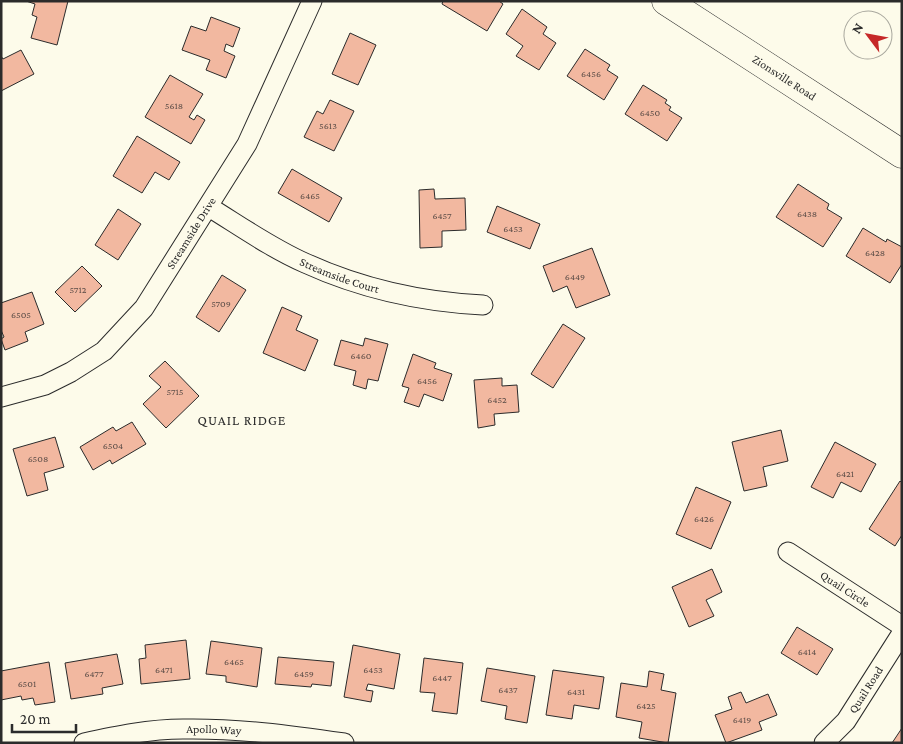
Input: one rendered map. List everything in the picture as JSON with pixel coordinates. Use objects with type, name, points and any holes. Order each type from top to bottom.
[{"type":"street","name":"Streamside Drive","points":[[1,397],[36,388],[63,377],[104,351],[144,308],[247,144],[312,1]]},
{"type":"street","name":"Zionsville Road","points":[[681,5],[902,154]]},
{"type":"street","name":"Streamside Court","points":[[209,207],[276,248],[339,278],[396,294],[434,302],[483,305]]},
{"type":"street","name":"Quail Circle","points":[[788,552],[902,626]]},
{"type":"street","name":"Quail Road","points":[[824,743],[846,721],[902,633]]},
{"type":"street","name":"Apollo Way","points":[[84,743],[133,733],[181,729],[250,730],[344,743]]},
{"type":"building","points":[[26,1],[68,1],[57,45],[31,38],[37,17],[32,15],[35,4]]},
{"type":"building","points":[[443,1],[499,1],[503,4],[487,31],[442,4]]},
{"type":"building","points":[[522,9],[547,27],[543,34],[556,43],[539,70],[516,56],[523,46],[506,34]]},
{"type":"building","points":[[211,17],[240,28],[233,47],[226,44],[224,51],[235,56],[226,78],[206,70],[210,60],[182,50],[191,26],[206,31]]},
{"type":"building","points":[[350,33],[376,45],[358,85],[332,74]]},
{"type":"building","points":[[585,49],[610,65],[607,70],[618,77],[604,100],[567,76]]},
{"type":"building","points":[[21,50],[34,74],[1,91],[1,56],[3,59]]},
{"type":"building","points":[[170,75],[203,94],[189,117],[194,120],[197,115],[205,120],[191,144],[145,117]]},
{"type":"building","points":[[643,85],[667,100],[665,103],[671,107],[669,110],[682,118],[667,141],[625,114]]},
{"type":"building","points":[[330,100],[354,111],[334,151],[304,137],[317,111],[323,114]]},
{"type":"building","points":[[137,136],[180,162],[169,180],[155,172],[142,193],[113,176]]},
{"type":"building","points":[[292,169],[342,198],[329,222],[278,193]]},
{"type":"building","points":[[798,184],[829,204],[827,209],[842,218],[823,247],[776,217]]},
{"type":"building","points":[[434,189],[435,199],[465,198],[466,230],[442,231],[442,247],[420,248],[419,190]]},
{"type":"building","points":[[497,206],[540,224],[530,249],[487,232]]},
{"type":"building","points":[[118,209],[141,224],[118,260],[95,245]]},
{"type":"building","points":[[863,228],[886,242],[887,239],[902,247],[902,264],[890,283],[846,256]]},
{"type":"building","points":[[592,248],[610,295],[576,308],[567,286],[553,292],[543,266]]},
{"type":"building","points":[[82,266],[102,286],[75,312],[55,292]]},
{"type":"building","points":[[222,275],[246,290],[219,332],[196,317]]},
{"type":"building","points":[[32,292],[44,324],[25,332],[28,341],[5,350],[1,339],[4,337],[1,330],[1,303]]},
{"type":"building","points":[[282,307],[302,316],[296,330],[318,340],[305,371],[263,353]]},
{"type":"building","points":[[563,324],[585,338],[553,388],[531,374]]},
{"type":"building","points":[[365,338],[388,344],[378,381],[368,379],[366,389],[353,385],[356,371],[334,365],[341,340],[363,346]]},
{"type":"building","points":[[413,354],[436,363],[434,368],[452,374],[443,401],[424,394],[419,407],[404,402],[409,388],[402,386]]},
{"type":"building","points":[[165,361],[199,396],[166,428],[143,404],[161,387],[149,376]]},
{"type":"building","points":[[502,378],[502,386],[517,385],[519,412],[494,414],[495,425],[478,428],[474,380]]},
{"type":"building","points":[[132,422],[146,444],[112,464],[110,460],[93,470],[80,447],[113,427],[116,431]]},
{"type":"building","points":[[781,430],[788,461],[763,467],[767,486],[744,491],[732,442]]},
{"type":"building","points":[[55,437],[64,467],[44,473],[48,490],[27,496],[13,449]]},
{"type":"building","points":[[835,442],[876,464],[861,492],[841,482],[833,498],[811,487]]},
{"type":"building","points":[[900,481],[902,483],[902,535],[895,546],[869,529]]},
{"type":"building","points":[[696,487],[731,502],[711,549],[676,534]]},
{"type":"building","points":[[712,569],[722,592],[706,600],[714,616],[689,627],[672,587]]},
{"type":"building","points":[[797,627],[833,649],[817,675],[781,653]]},
{"type":"building","points":[[186,640],[190,679],[141,684],[139,659],[146,658],[145,645]]},
{"type":"building","points":[[211,641],[262,648],[257,687],[226,682],[226,676],[206,674]]},
{"type":"building","points":[[353,645],[400,654],[394,689],[368,684],[366,690],[373,691],[371,702],[344,697]]},
{"type":"building","points":[[117,654],[123,684],[102,688],[103,694],[71,699],[65,663]]},
{"type":"building","points":[[278,657],[334,662],[331,686],[312,684],[311,687],[275,684]]},
{"type":"building","points":[[424,658],[463,663],[457,714],[432,711],[435,693],[420,692]]},
{"type":"building","points":[[49,662],[55,702],[35,705],[33,698],[22,700],[21,696],[1,700],[1,671]]},
{"type":"building","points":[[487,668],[535,676],[527,723],[505,719],[507,706],[481,701]]},
{"type":"building","points":[[553,670],[604,677],[599,709],[574,705],[572,719],[546,715]]},
{"type":"building","points":[[649,671],[664,674],[661,690],[676,693],[668,743],[639,738],[642,722],[616,717],[621,683],[647,687]]},
{"type":"building","points":[[741,692],[746,703],[768,694],[777,715],[759,722],[762,730],[726,743],[715,715],[732,709],[728,697]]},
{"type":"building","points":[[902,728],[902,743],[892,743]]},
{"type":"district","name":"QUAIL RIDGE","points":[[242,420]]}]
